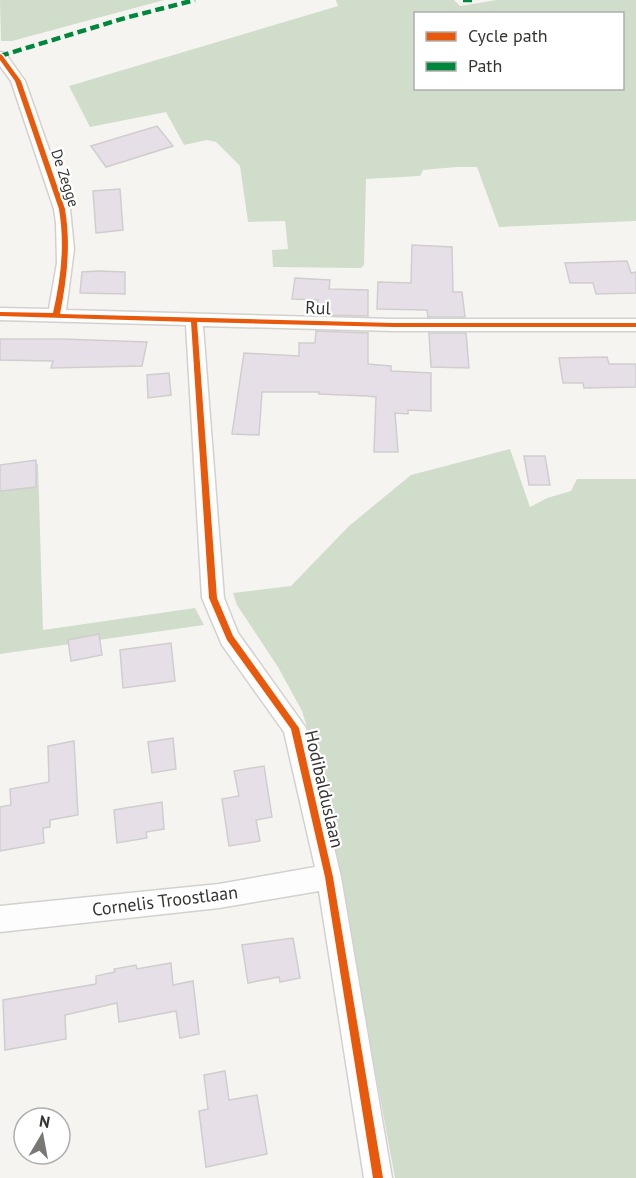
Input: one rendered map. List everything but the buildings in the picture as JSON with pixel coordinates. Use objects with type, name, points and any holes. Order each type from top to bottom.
[{"type":"street","name":"De Zegge","points":[[0,56],[18,81],[62,209],[67,231],[66,271],[56,316]]},
{"type":"street","name":"Rul","points":[[0,314],[404,326],[636,326]]},
{"type":"street","name":"Hodibalduslaan","points":[[194,320],[213,598],[230,638],[295,728],[329,877],[378,1178]]},
{"type":"street","name":"Cornelis Troostlaan","points":[[0,919],[219,896],[329,877]]},
{"type":"green space","points":[[0,0],[164,0],[12,41],[1,41]]},
{"type":"green space","points":[[336,0],[454,0],[460,6],[497,0],[636,0],[636,221],[499,227],[477,167],[423,170],[420,176],[366,179],[364,265],[361,268],[273,267],[272,250],[288,249],[285,221],[248,222],[240,166],[216,142],[207,140],[184,145],[166,112],[90,127],[69,86],[338,6]]},
{"type":"green space","points":[[510,449],[530,507],[547,498],[571,491],[577,479],[636,479],[636,1178],[395,1178],[318,763],[302,711],[278,667],[237,605],[233,593],[291,586],[349,526],[411,475]]},
{"type":"green space","points":[[38,464],[43,630],[195,608],[204,625],[0,654],[0,469]]},
{"type":"marked path","points":[[0,56],[125,18],[195,0]]},
{"type":"marked path","points":[[463,0],[472,0]]},
{"type":"cycle path","points":[[0,56],[18,81],[62,209],[66,236],[65,263],[56,316]]},
{"type":"cycle path","points":[[0,314],[393,325],[636,325]]},
{"type":"cycle path","points":[[194,320],[213,598],[230,638],[295,728],[329,877],[378,1178]]}]
